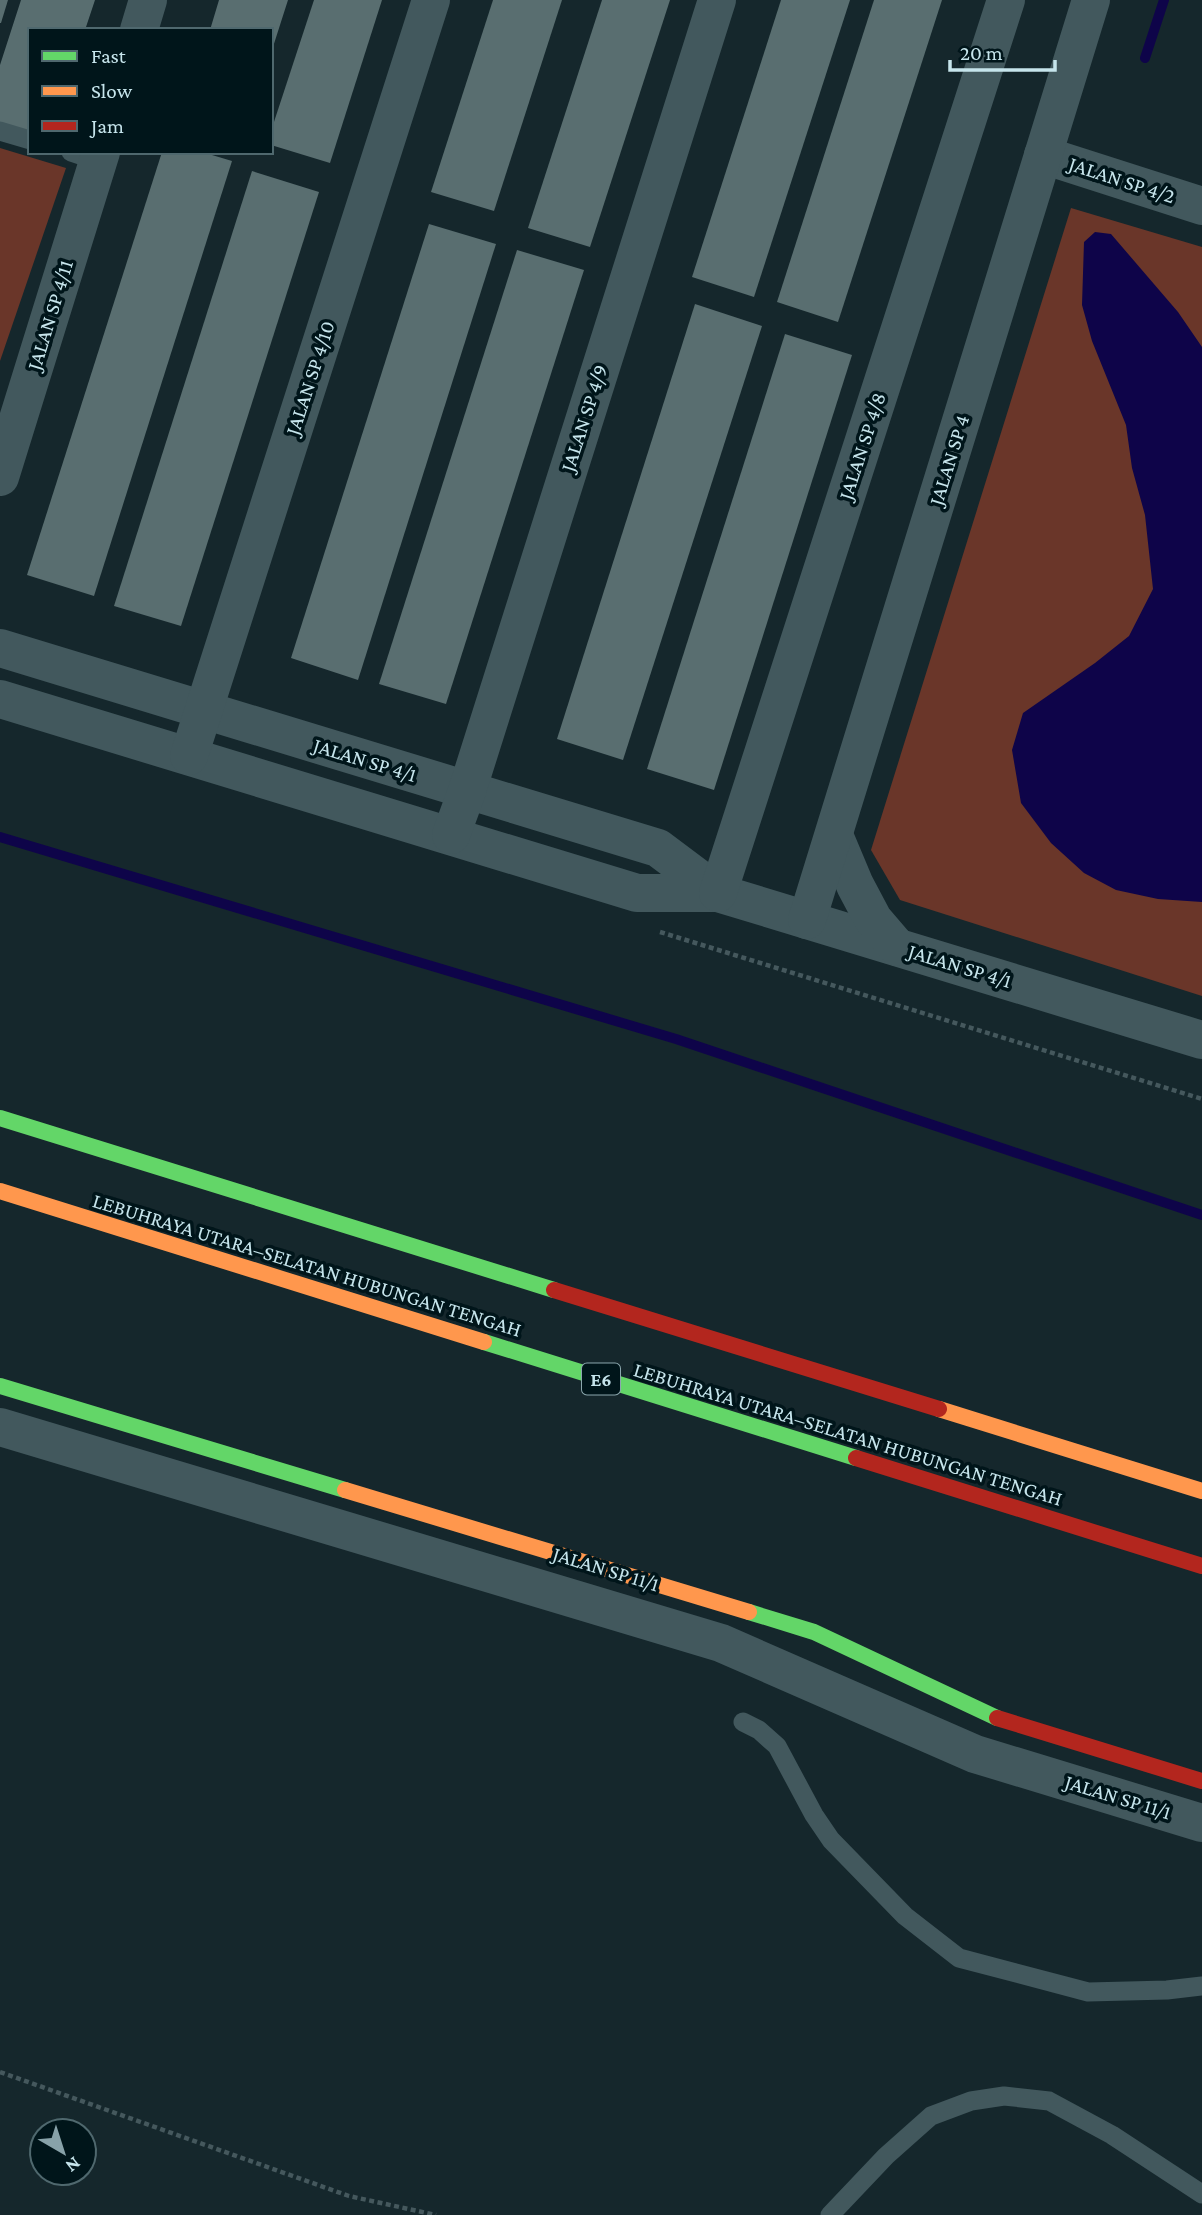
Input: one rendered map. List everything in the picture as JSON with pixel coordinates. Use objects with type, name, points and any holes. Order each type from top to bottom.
[{"type":"main road","points":[[0,1118],[1202,1491]]},
{"type":"main road","name":"LEBUHRAYA UTARA–SELATAN HUBUNGAN TENGAH","points":[[0,1191],[1202,1566]]},
{"type":"main road","name":"JALAN SP 11/1","points":[[0,1386],[814,1632],[986,1714],[1202,1781]]},
{"type":"street","points":[[140,28],[148,0]]},
{"type":"street","name":"JALAN SP 4/10","points":[[189,756],[431,0]]},
{"type":"street","name":"JALAN SP 4/9","points":[[451,835],[717,0]]},
{"type":"street","name":"JALAN SP 4/8","points":[[718,893],[1006,0]]},
{"type":"street","name":"JALAN SP 4","points":[[807,920],[1091,0]]},
{"type":"street","name":"JALAN SP 4/11","points":[[0,477],[90,155]]},
{"type":"street","name":"JALAN SP 4/2","points":[[1042,155],[1202,206]]},
{"type":"street","name":"JALAN SP 4/1","points":[[0,648],[657,848],[718,893]]},
{"type":"street","name":"JALAN SP 4/1","points":[[0,699],[636,893],[718,893],[1202,1040]]},
{"type":"street","points":[[834,835],[873,919],[897,947]]},
{"type":"street","name":"JALAN SP 11/1","points":[[0,1427],[721,1643],[975,1754],[1202,1822]]},
{"type":"lane","points":[[0,131],[28,139]]},
{"type":"lane","points":[[743,1722],[760,1730],[777,1746],[814,1815],[831,1840],[905,1916],[959,1958],[1088,1992],[1167,1990],[1202,1986]]},
{"type":"lane","points":[[831,2215],[886,2156],[931,2116],[971,2101],[1004,2096],[1049,2101],[1112,2135],[1202,2194]]},
{"type":"path","points":[[0,2072],[349,2196],[436,2215]]},
{"type":"shaded area","points":[[0,148],[66,168],[0,361]]},
{"type":"shaded area","points":[[1071,208],[1202,247],[1202,996],[900,900],[871,850]]},
{"type":"shaded area","points":[[1095,232],[1111,234],[1178,312],[1202,347],[1202,902],[1158,899],[1116,890],[1084,873],[1051,843],[1021,803],[1012,750],[1023,713],[1129,636],[1153,589],[1145,515],[1132,468],[1126,425],[1092,341],[1082,305],[1084,242]]},
{"type":"building","points":[[0,0],[8,0],[1,23],[0,23]]},
{"type":"building","points":[[21,0],[95,0],[86,28],[28,28],[28,133],[0,125],[0,65]]},
{"type":"building","points":[[219,0],[288,0],[273,47],[273,28],[211,28]]},
{"type":"building","points":[[314,0],[382,0],[330,163],[273,146],[273,125]]},
{"type":"building","points":[[493,0],[562,0],[494,211],[431,192]]},
{"type":"building","points":[[602,0],[670,0],[590,247],[528,228]]},
{"type":"building","points":[[781,0],[850,0],[754,297],[692,277]]},
{"type":"building","points":[[874,0],[942,0],[838,322],[777,302]]},
{"type":"building","points":[[161,154],[209,154],[232,161],[94,596],[27,575]]},
{"type":"building","points":[[252,171],[319,192],[181,626],[114,606]]},
{"type":"building","points":[[429,224],[496,244],[358,680],[291,658]]},
{"type":"building","points":[[517,250],[584,270],[446,704],[379,684]]},
{"type":"building","points":[[695,304],[762,326],[623,760],[557,739]]},
{"type":"building","points":[[785,334],[852,355],[714,790],[647,769]]},
{"type":"waterway","points":[[1145,58],[1164,0]]},
{"type":"waterway","points":[[0,837],[676,1039],[1202,1215]]},
{"type":"traffic: fast","points":[[0,1118],[554,1290]]},
{"type":"traffic: fast","points":[[484,1342],[856,1458]]},
{"type":"traffic: fast","points":[[0,1386],[345,1490]]},
{"type":"traffic: fast","points":[[749,1612],[814,1632],[997,1718]]},
{"type":"traffic: slow","points":[[0,1191],[484,1342]]},
{"type":"traffic: slow","points":[[939,1409],[1202,1491]]},
{"type":"traffic: slow","points":[[345,1490],[749,1612]]},
{"type":"traffic: jam","points":[[554,1290],[939,1409]]},
{"type":"traffic: jam","points":[[856,1458],[1202,1566]]},
{"type":"traffic: jam","points":[[997,1718],[1202,1781]]}]
